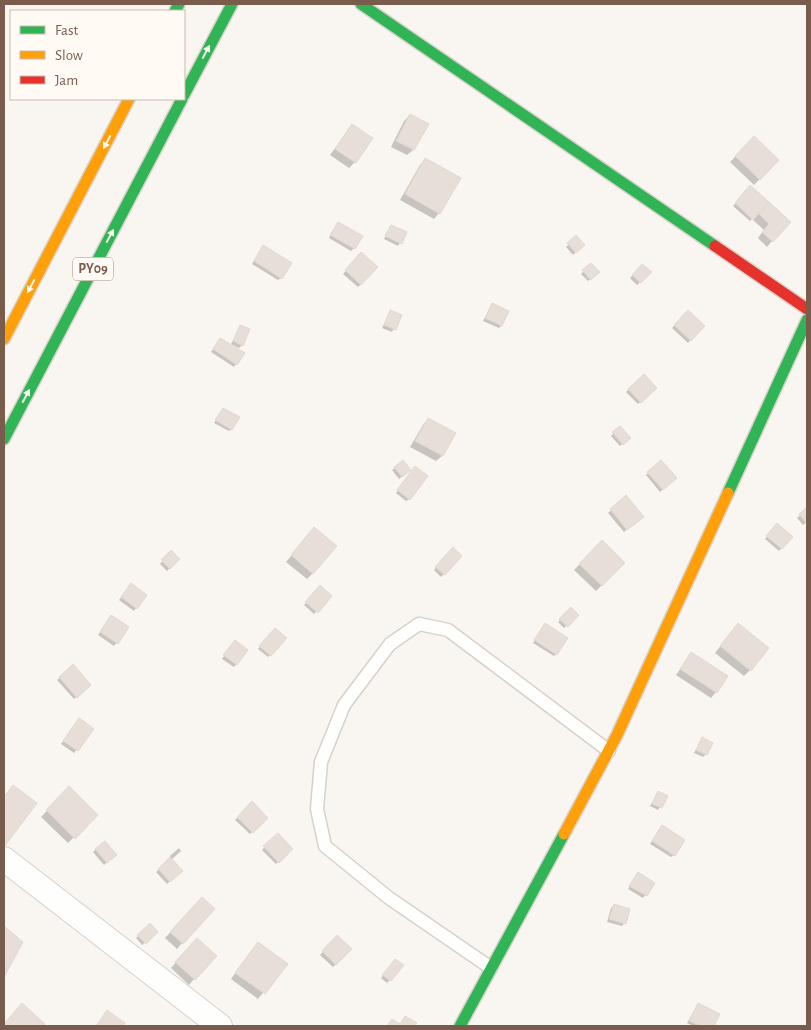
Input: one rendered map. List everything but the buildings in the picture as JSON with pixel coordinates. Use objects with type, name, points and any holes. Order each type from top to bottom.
[{"type":"main road","name":"PY09","points":[[185,93],[232,4]]},
{"type":"main road","points":[[361,4],[807,309]]},
{"type":"main road","points":[[4,339],[128,100]]},
{"type":"main road","name":"PY09","points":[[4,439],[181,100]]},
{"type":"main road","points":[[460,1026],[609,751],[807,320]]},
{"type":"street","points":[[4,859],[220,1026]]},
{"type":"lane","points":[[491,968],[389,898],[325,846],[317,809],[321,762],[344,704],[390,644],[419,624],[448,630],[609,751]]},
{"type":"traffic: fast","points":[[176,10],[179,4]]},
{"type":"traffic: fast","points":[[185,93],[232,4]]},
{"type":"traffic: fast","points":[[361,4],[715,246]]},
{"type":"traffic: fast","points":[[4,439],[181,100]]},
{"type":"traffic: fast","points":[[728,493],[807,320]]},
{"type":"traffic: fast","points":[[460,1026],[564,834]]},
{"type":"traffic: slow","points":[[4,339],[128,100]]},
{"type":"traffic: slow","points":[[564,834],[617,735],[728,493]]},
{"type":"traffic: jam","points":[[715,246],[807,309]]}]
